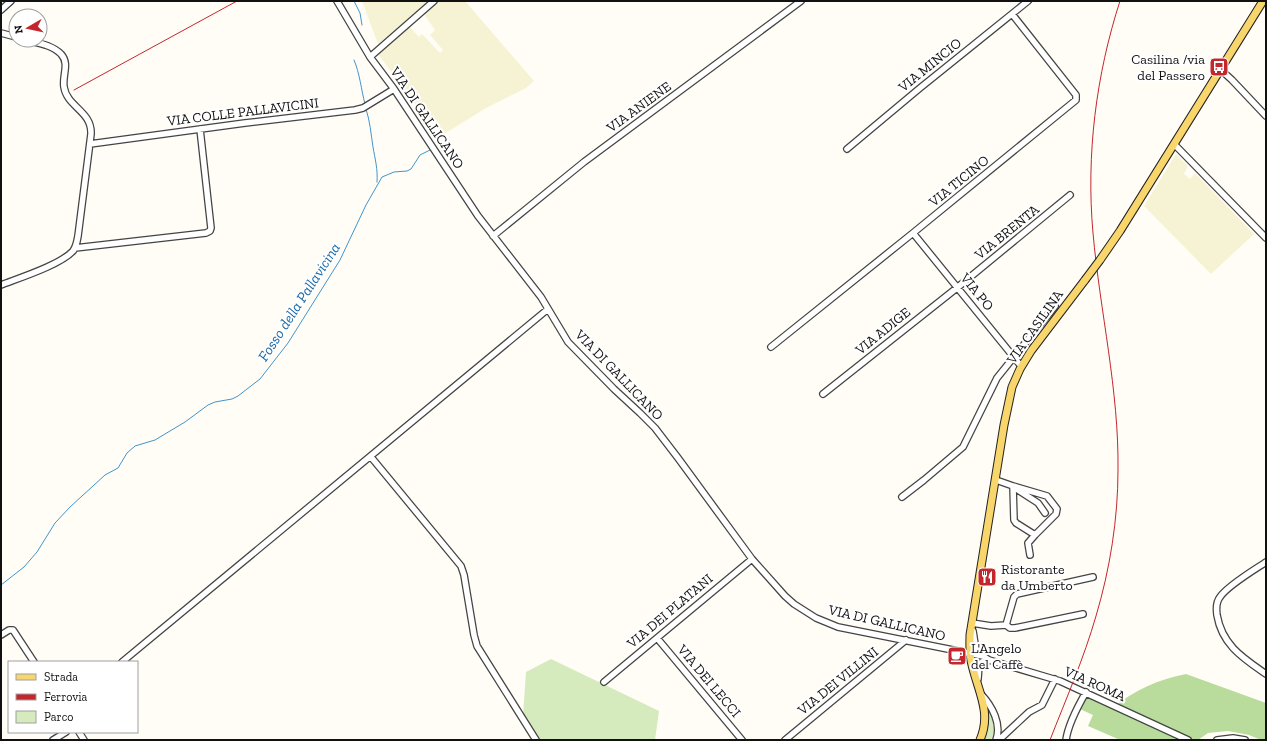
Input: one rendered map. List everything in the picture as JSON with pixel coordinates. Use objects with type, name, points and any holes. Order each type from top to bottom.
[{"type":"main road","name":"VIA CASILINA","points":[[980,740],[984,729],[985,720],[984,706],[970,654],[972,624],[1004,425],[1015,380],[1021,366],[1120,231],[1263,1]]},
{"type":"street","points":[[1,10],[11,1]]},
{"type":"street","name":"VIA DI GALLICANO","points":[[337,1],[370,56],[394,89],[482,221],[528,280],[574,350],[658,432],[752,559],[794,604],[816,618],[838,627],[970,654]]},
{"type":"street","points":[[370,56],[434,1]]},
{"type":"street","name":"VIA ANIENE","points":[[493,236],[584,162],[802,1]]},
{"type":"street","name":"VIA MINCIO","points":[[847,148],[1028,1]]},
{"type":"street","name":"VIA TICINO","points":[[771,347],[1076,99],[1076,95],[1012,14]]},
{"type":"street","points":[[1,285],[55,263],[68,255],[75,248],[78,236],[91,130],[89,120],[68,97],[65,90],[64,81],[66,64],[64,59],[58,51],[48,46]]},
{"type":"street","points":[[1220,69],[1266,116]]},
{"type":"street","name":"VIA COLLE PALLAVICINI","points":[[90,144],[245,123],[357,110],[394,89]]},
{"type":"street","points":[[75,248],[210,232],[211,228],[200,129]]},
{"type":"street","points":[[1174,144],[1266,238]]},
{"type":"street","name":"VIA BRENTA","points":[[958,287],[1070,195]]},
{"type":"street","name":"VIA PO","points":[[913,233],[1021,366]]},
{"type":"street","name":"VIA ADIGE","points":[[823,394],[958,287]]},
{"type":"street","points":[[902,497],[963,447],[995,381],[1055,306]]},
{"type":"street","points":[[123,661],[548,309]]},
{"type":"street","points":[[370,457],[461,566],[465,576],[475,637],[478,646],[535,740]]},
{"type":"street","points":[[996,480],[1045,496],[1050,499],[1057,509],[1057,513],[1029,540],[1030,555]]},
{"type":"street","points":[[1013,486],[1038,503],[1045,513]]},
{"type":"street","points":[[1013,486],[1014,520],[1016,523],[1035,535]]},
{"type":"street","name":"VIA DEI PLATANI","points":[[604,682],[752,559]]},
{"type":"street","points":[[1266,562],[1225,591],[1219,598],[1216,608],[1219,627],[1229,643],[1239,655],[1266,674]]},
{"type":"street","points":[[1006,625],[1016,594],[1093,577]]},
{"type":"street","points":[[972,624],[1006,625],[1016,628],[1083,614]]},
{"type":"street","name":"VIA ROMA","points":[[972,624],[974,642],[983,656],[989,660]]},
{"type":"street","points":[[1,635],[9,630],[12,630],[33,661]]},
{"type":"street","name":"VIA DEI LECCI","points":[[657,638],[742,740]]},
{"type":"street","name":"VIA DEI VILLINI","points":[[785,740],[906,640]]},
{"type":"street","name":"VIA ROMA","points":[[970,654],[983,656]]},
{"type":"street","name":"VIA ROMA","points":[[970,654],[978,659],[1002,663],[1054,679],[1086,692],[1188,740]]},
{"type":"street","points":[[978,685],[978,666],[981,662],[989,660]]},
{"type":"street","points":[[998,740],[1029,712],[1042,705],[1054,679]]},
{"type":"street","points":[[1066,740],[1079,704],[1086,692]]},
{"type":"street","points":[[981,694],[989,704],[998,723],[998,740]]},
{"type":"street","points":[[53,740],[64,733]]},
{"type":"street","points":[[1217,740],[1233,738],[1245,740]]},
{"type":"shaded area","points":[[362,1],[429,1],[378,44]]},
{"type":"shaded area","points":[[439,1],[465,1],[534,81],[526,88],[486,108],[444,134],[414,103],[378,54],[410,27],[419,37],[422,34],[440,53],[443,50],[430,35],[435,30],[424,14]]},
{"type":"shaded area","points":[[1176,154],[1188,166],[1184,174],[1190,179],[1195,173],[1254,234],[1211,274],[1144,206]]},
{"type":"green space","points":[[551,659],[659,711],[655,740],[538,740],[523,716],[526,672]]},
{"type":"green space","points":[[1186,674],[1266,703],[1266,740],[1228,731],[1208,733],[1198,740],[1118,739],[1088,726],[1093,715],[1080,709],[1086,696],[1113,708],[1129,696],[1147,686]]},
{"type":"green space","points":[[988,711],[990,711],[995,730],[991,740],[983,740],[988,723]]},
{"type":"waterway","points":[[354,1],[360,13],[362,25]]},
{"type":"waterway","points":[[354,60],[365,104]]},
{"type":"waterway","points":[[366,109],[376,164],[377,182]]},
{"type":"waterway","name":"Fosso della Pallavicina","points":[[1,585],[24,567],[37,552],[55,523],[70,507],[105,475],[118,468],[127,453],[135,446],[155,440],[185,422],[208,405],[238,396],[260,379],[288,343],[340,260],[366,205],[382,177],[394,172],[407,171],[411,169],[420,155],[430,150]]},
{"type":"railway","points":[[74,90],[237,1]]},
{"type":"railway","points":[[1050,740],[1080,663],[1096,616],[1109,562],[1117,507],[1118,440],[1116,410],[1096,263],[1091,204],[1091,174],[1092,145],[1099,86],[1120,1]]},
{"type":"place","name":"Casilina /via del Passero","points":[[1219,67]]},
{"type":"place","name":"Ristorante da Umberto","points":[[987,577]]},
{"type":"place","name":"L'Angelo del Caffè","points":[[957,656]]}]
